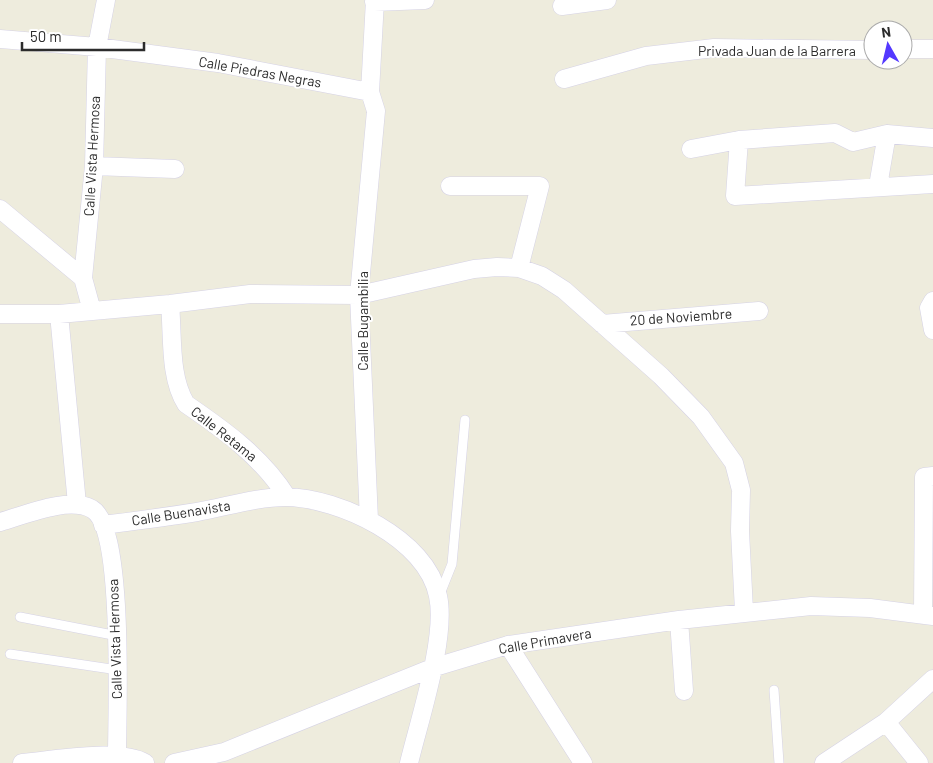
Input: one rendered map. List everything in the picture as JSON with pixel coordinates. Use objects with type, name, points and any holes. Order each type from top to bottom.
[{"type":"street","name":"Calle Vista Hermosa","points":[[92,311],[83,278],[94,166],[98,47],[106,0]]},
{"type":"street","points":[[374,1],[425,0]]},
{"type":"street","points":[[562,6],[607,0]]},
{"type":"street","name":"Calle Bugambilia","points":[[369,520],[360,296],[376,111],[370,92],[374,1]]},
{"type":"street","name":"Calle Piedras Negras","points":[[0,39],[98,47],[218,63],[370,92]]},
{"type":"street","name":"Privada Juan de la Barrera","points":[[564,79],[646,56],[714,48],[863,50]]},
{"type":"street","points":[[913,50],[933,49]]},
{"type":"street","points":[[691,149],[738,140],[835,134],[853,142],[887,134],[933,138]]},
{"type":"street","points":[[878,186],[887,134]]},
{"type":"street","points":[[738,140],[735,196],[933,184]]},
{"type":"street","points":[[94,166],[175,169]]},
{"type":"street","points":[[450,186],[540,186],[519,268]]},
{"type":"street","points":[[0,209],[83,278]]},
{"type":"street","points":[[0,314],[59,314],[170,304],[250,294],[360,296],[474,269],[519,268],[542,276],[564,290],[660,376],[701,417],[734,463],[741,490],[740,531],[744,611]]},
{"type":"street","points":[[933,301],[929,308],[933,330]]},
{"type":"street","name":"Calle Retama","points":[[170,304],[176,377],[180,394],[186,404],[249,451],[274,477],[287,497]]},
{"type":"street","name":"20 de Noviembre","points":[[602,324],[759,311]]},
{"type":"street","points":[[59,314],[77,504]]},
{"type":"street","points":[[928,615],[924,477],[933,476]]},
{"type":"street","name":"Calle Buenavista","points":[[103,524],[287,497],[329,505],[369,520]]},
{"type":"street","points":[[0,522],[62,505],[77,504],[94,510],[103,524]]},
{"type":"street","points":[[369,520],[399,538],[417,555],[431,576],[439,597],[439,624],[432,668],[409,763]]},
{"type":"street","name":"Calle Vista Hermosa","points":[[103,524],[110,551],[118,636],[117,755]]},
{"type":"street","name":"Calle Primavera","points":[[174,763],[224,752],[432,668],[508,645],[744,611],[811,606],[870,608],[928,615]]},
{"type":"street","points":[[679,620],[684,691]]},
{"type":"street","points":[[508,645],[584,763]]},
{"type":"street","points":[[824,763],[886,722],[933,678]]},
{"type":"street","points":[[886,722],[919,763]]},
{"type":"street","points":[[22,763],[117,755],[137,758],[145,763]]},
{"type":"lane","points":[[439,597],[452,564],[466,420]]},
{"type":"lane","points":[[20,617],[118,636]]},
{"type":"lane","points":[[10,654],[118,670]]},
{"type":"lane","points":[[774,690],[779,763]]}]
